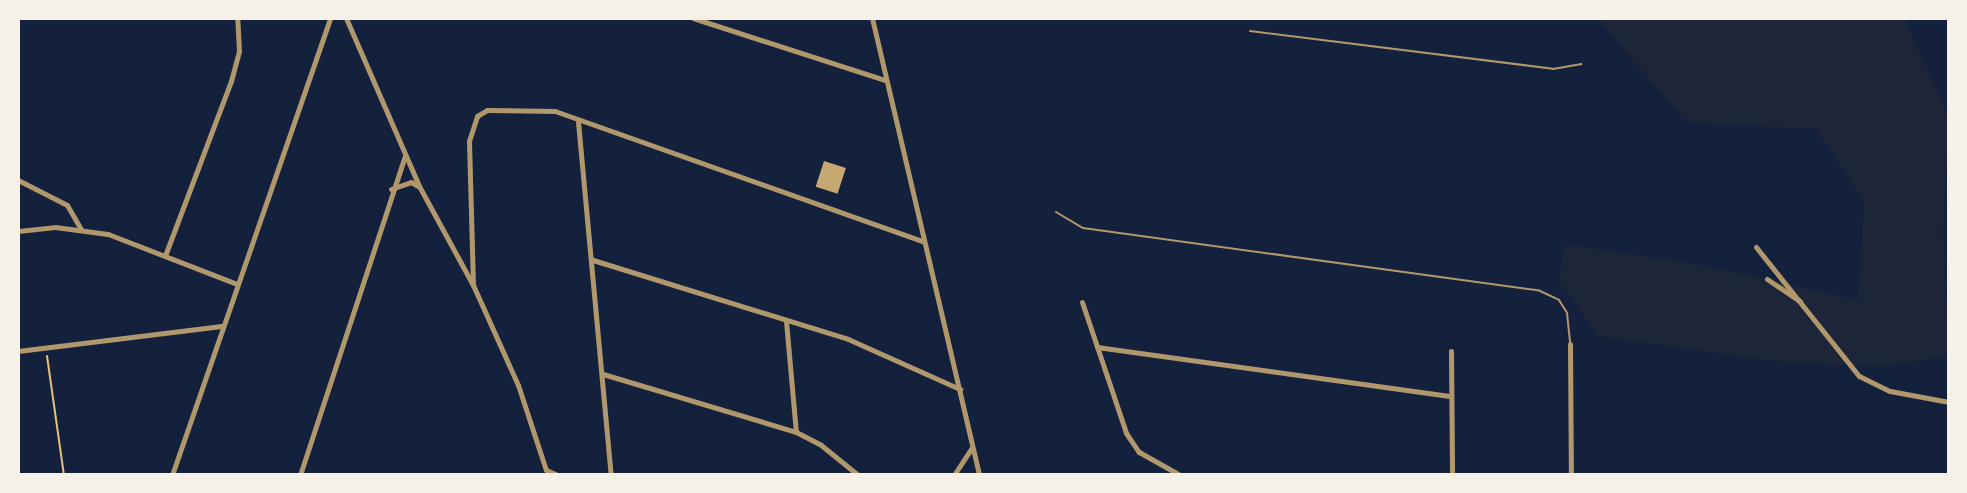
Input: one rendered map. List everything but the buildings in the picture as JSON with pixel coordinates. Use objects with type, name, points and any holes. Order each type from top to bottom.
[{"type":"street","points":[[166,254],[231,81],[239,51],[237,18]]},
{"type":"street","points":[[172,475],[221,326],[330,18]]},
{"type":"street","points":[[346,18],[419,186],[473,285],[518,385],[546,472],[557,475]]},
{"type":"street","points":[[693,18],[885,81]]},
{"type":"street","points":[[872,18],[922,241],[960,389],[979,475]]},
{"type":"street","points":[[473,285],[469,141],[477,116],[487,110],[540,108],[922,241]]},
{"type":"street","points":[[578,122],[593,260],[611,475]]},
{"type":"street","points":[[300,475],[390,190],[405,154]]},
{"type":"street","points":[[18,180],[67,205],[81,229]]},
{"type":"street","points":[[390,190],[411,182],[419,186]]},
{"type":"street","points":[[18,231],[81,229],[166,254],[237,285]]},
{"type":"street","points":[[1756,247],[1806,305],[1859,376],[1890,391],[1949,402]]},
{"type":"street","points":[[593,260],[848,339],[960,389]]},
{"type":"street","points":[[1767,279],[1806,305]]},
{"type":"street","points":[[1082,302],[1132,442],[1155,464],[1180,475]]},
{"type":"street","points":[[786,321],[796,432]]},
{"type":"street","points":[[18,351],[221,326]]},
{"type":"street","points":[[1570,344],[1571,475]]},
{"type":"street","points":[[1097,347],[1450,396]]},
{"type":"street","points":[[1451,351],[1452,475]]},
{"type":"street","points":[[603,374],[796,432],[821,445],[858,475]]},
{"type":"street","points":[[954,475],[972,447]]},
{"type":"lane","points":[[1250,32],[1553,69],[1582,64]]},
{"type":"lane","points":[[1056,212],[1083,228],[1540,291],[1559,300],[1567,313],[1570,344]]},
{"type":"path","points":[[45,347],[64,475]]},
{"type":"shaded area","points":[[1597,18],[1904,18],[1949,117],[1943,233],[1949,356],[1876,367],[1772,361],[1598,336],[1559,281],[1565,244],[1702,265],[1858,300],[1864,202],[1816,129],[1687,123]]}]
